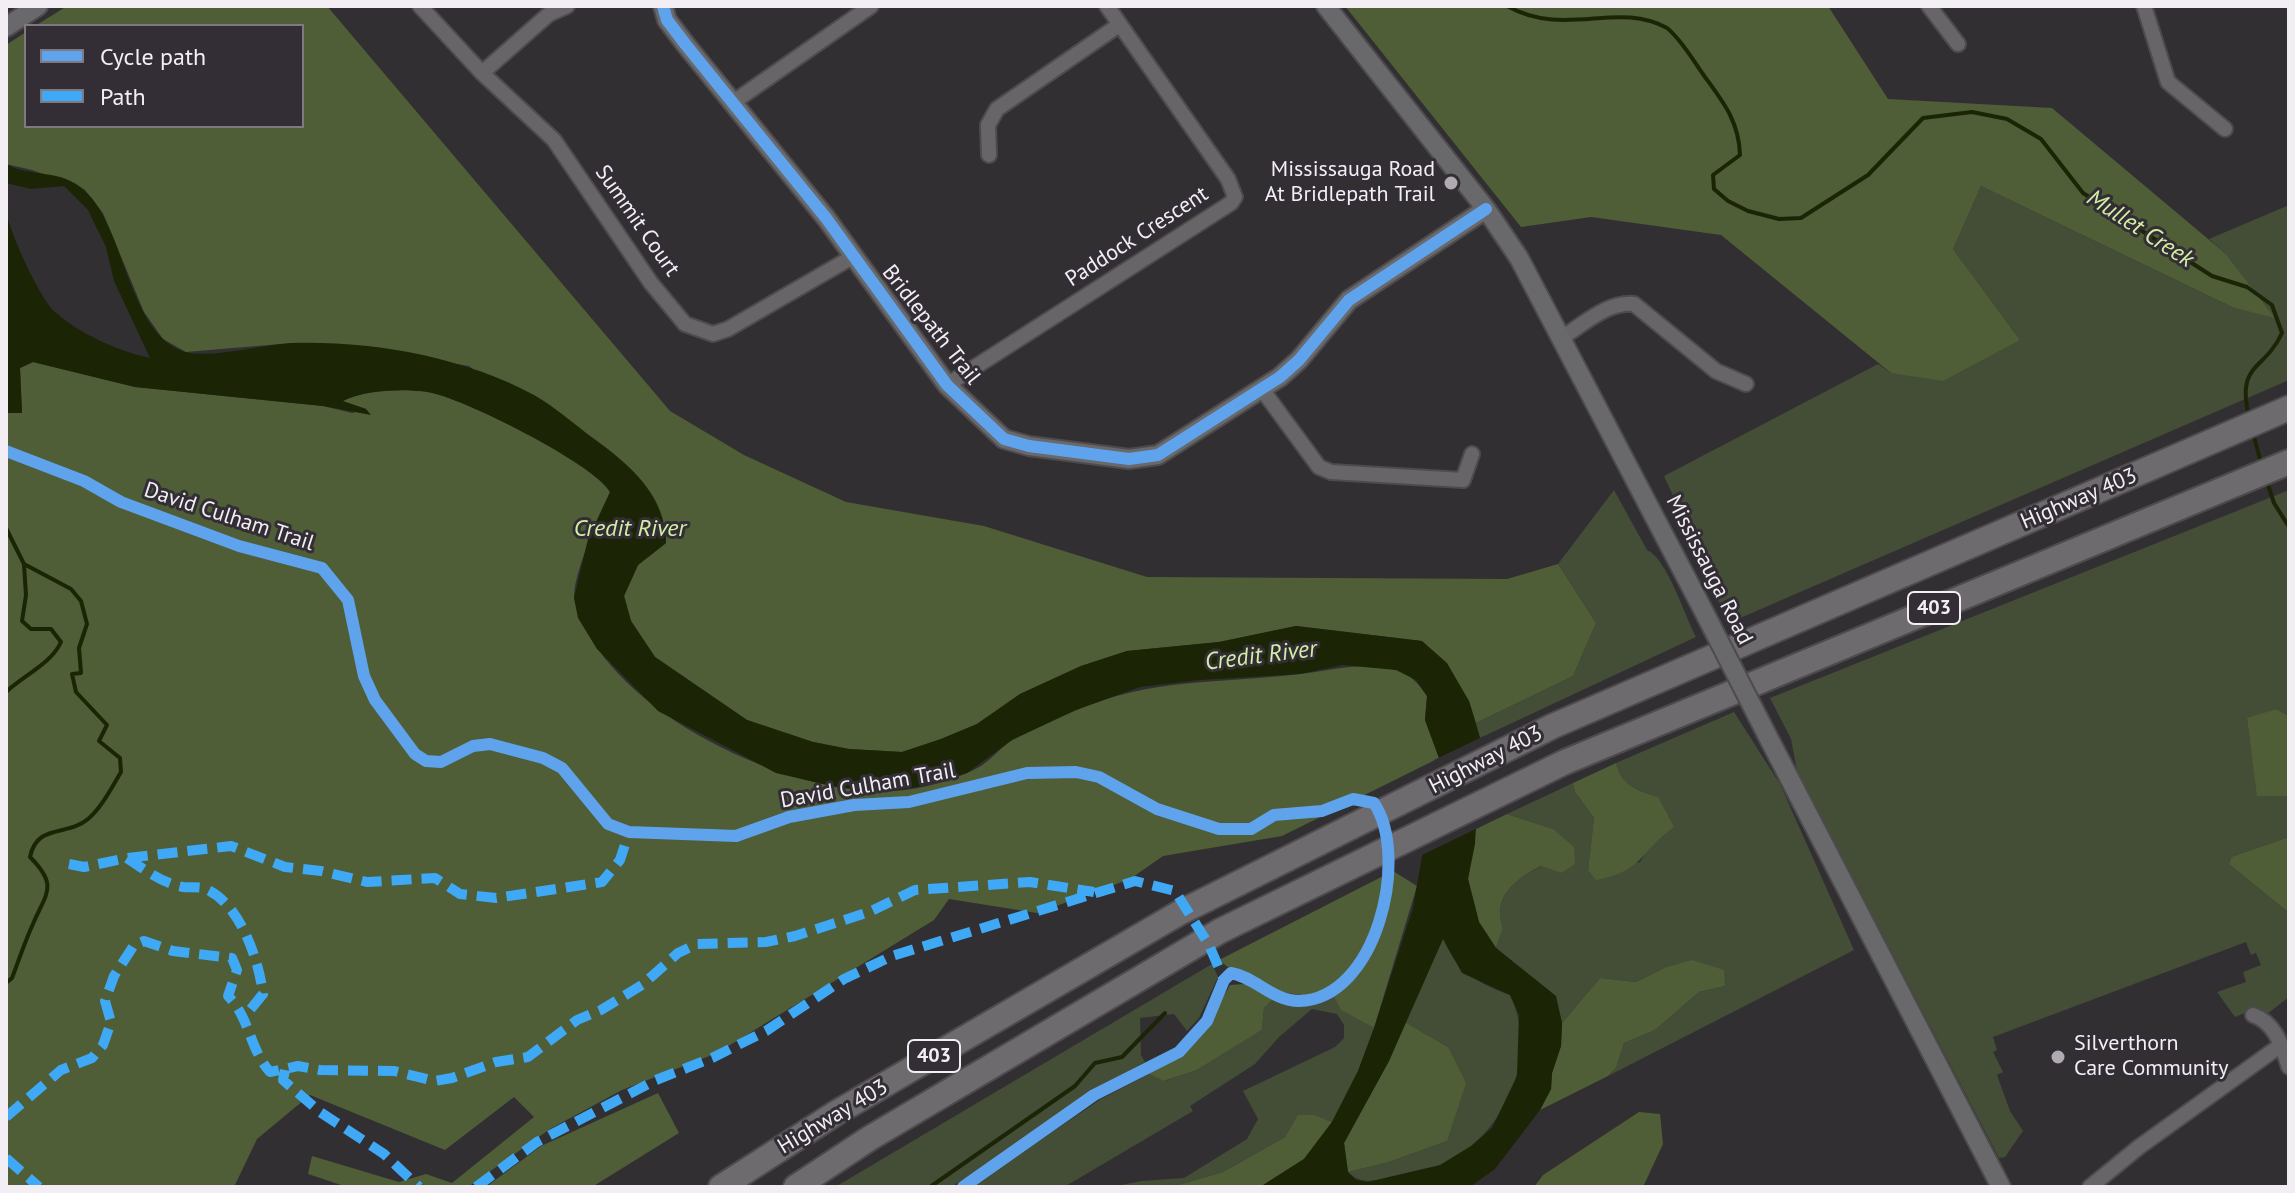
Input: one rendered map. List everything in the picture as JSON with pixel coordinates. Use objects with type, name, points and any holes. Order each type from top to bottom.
[{"type":"highway","name":"Highway 403","points":[[721,1187],[836,1113],[1181,912],[1623,694],[2287,409]]},
{"type":"highway","name":"Highway 403","points":[[796,1187],[870,1138],[1197,944],[1565,762],[2289,462]]},
{"type":"main road","points":[[6,27],[38,6]]},
{"type":"main road","name":"Bridlepath Trail","points":[[663,6],[667,20],[735,101],[854,256],[947,385],[1004,439],[1029,446],[1143,460],[1158,455],[1299,360],[1349,300],[1486,209]]},
{"type":"main road","name":"Mississauga Road","points":[[1326,6],[1486,209],[1519,258],[1563,337],[2001,1187]]},
{"type":"street","name":"Summit Court","points":[[420,6],[482,73],[554,140],[651,283],[685,324],[713,334],[728,329],[854,256]]},
{"type":"street","points":[[482,73],[503,58],[549,14],[567,6]]},
{"type":"street","points":[[735,101],[871,6]]},
{"type":"street","name":"Paddock Crescent","points":[[947,385],[1231,203],[1235,197],[1228,179],[1107,6]]},
{"type":"street","points":[[1929,6],[1958,44]]},
{"type":"street","points":[[2144,6],[2168,82],[2225,129]]},
{"type":"street","points":[[989,155],[988,125],[997,109],[1119,25]]},
{"type":"street","points":[[1563,337],[1607,308],[1620,303],[1634,304],[1716,371],[1746,384]]},
{"type":"street","points":[[1261,388],[1319,467],[1331,472],[1463,480],[1472,454]]},
{"type":"street","points":[[2253,1015],[2269,1024],[2289,1067]]},
{"type":"street","points":[[2090,1187],[2139,1147],[2281,1045]]},
{"type":"shaded area","points":[[67,6],[327,6],[670,411],[744,455],[846,502],[984,526],[1147,577],[1507,579],[1558,564],[1596,623],[1573,676],[1476,723],[1469,701],[1422,641],[1296,626],[1219,642],[1127,651],[1081,666],[1020,694],[977,724],[902,752],[849,749],[813,742],[747,720],[655,657],[631,621],[624,596],[638,565],[666,543],[666,528],[469,366],[340,345],[292,343],[186,352],[163,339],[144,312],[103,213],[84,189],[6,164],[6,45],[24,33],[24,128],[304,128],[304,24],[38,24]]},
{"type":"shaded area","points":[[1345,6],[1828,6],[1888,99],[2052,108],[2226,254],[2275,318],[2234,308],[1981,186],[1953,249],[2020,340],[1943,381],[1891,373],[1721,235],[1591,217],[1521,227]]},
{"type":"shaded area","points":[[1981,186],[2234,308],[2274,317],[2226,254],[2209,239],[2289,205],[2289,380],[1731,622],[1703,575],[1703,560],[1664,476],[1878,364],[1891,373],[2020,340],[1953,249]]},
{"type":"shaded area","points":[[33,362],[135,387],[323,406],[352,413],[366,409],[342,401],[383,391],[427,392],[444,396],[526,433],[580,466],[610,492],[577,578],[575,600],[592,640],[621,677],[660,710],[705,739],[754,762],[804,779],[851,789],[894,791],[928,786],[972,771],[1014,739],[1103,700],[1159,687],[1360,666],[1396,670],[1418,684],[1427,696],[1425,720],[1439,758],[1282,836],[1163,856],[1130,879],[1037,913],[949,899],[934,920],[717,1053],[622,1090],[550,1129],[468,1187],[347,1187],[308,1174],[312,1156],[399,1182],[426,1174],[452,1183],[534,1117],[514,1097],[445,1150],[310,1095],[257,1139],[234,1187],[6,1187],[6,412],[22,413],[20,368]]},
{"type":"shaded area","points":[[1614,490],[1647,550],[1662,564],[1696,637],[1480,738],[1476,723],[1573,676],[1596,623],[1558,564]]},
{"type":"shaded area","points":[[2289,490],[2289,716],[2276,709],[2247,719],[2258,796],[2289,796],[2289,837],[2231,857],[2229,864],[2289,913],[2289,997],[2267,1014],[2254,1009],[2235,1017],[2217,992],[2246,982],[2243,972],[2261,965],[2256,953],[2251,955],[2246,942],[1993,1037],[1997,1050],[1993,1052],[2003,1072],[1997,1075],[2010,1111],[2023,1131],[2005,1157],[1999,1158],[1797,771],[1791,739],[1770,698]]},
{"type":"shaded area","points":[[2276,709],[2289,716],[2289,796],[2257,796],[2247,718]]},
{"type":"shaded area","points":[[1734,712],[1780,784],[1854,950],[1608,1076],[1616,1068],[1624,1043],[1655,1030],[1699,992],[1725,986],[1664,968],[1636,982],[1600,978],[1562,1023],[1555,996],[1496,948],[1503,928],[1500,917],[1503,898],[1509,890],[1542,866],[1561,873],[1553,829],[1507,814],[1573,783],[1575,792],[1594,818],[1588,870],[1640,862],[1651,844],[1658,797],[1626,782],[1616,763]]},
{"type":"shaded area","points":[[1616,763],[1626,782],[1658,797],[1674,827],[1632,866],[1596,880],[1588,870],[1594,818],[1575,792],[1573,783]]},
{"type":"shaded area","points":[[1507,814],[1553,829],[1574,847],[1575,864],[1561,873],[1541,866],[1508,890],[1500,907],[1503,928],[1496,948],[1479,922],[1468,879],[1476,829]]},
{"type":"shaded area","points":[[2289,837],[2289,913],[2229,864],[2231,857]]},
{"type":"shaded area","points":[[1393,871],[1417,886],[1374,1028],[1341,1010],[1329,987],[1308,996],[1281,992],[1264,1008],[1262,1030],[1197,1070],[1164,1081],[1149,1074],[1211,1018],[1230,985],[1245,984],[1249,974],[1229,968],[1219,960]]},
{"type":"shaded area","points":[[1443,938],[1454,959],[1469,974],[1487,986],[1510,995],[1518,1019],[1521,1044],[1518,1069],[1510,1093],[1483,1135],[1441,1165],[1378,1180],[1366,1181],[1354,1177],[1348,1172],[1389,1162],[1447,1141],[1448,1047],[1405,1022]]},
{"type":"shaded area","points":[[1692,960],[1724,970],[1725,986],[1699,992],[1655,1030],[1624,1043],[1616,1068],[1608,1076],[1540,1110],[1551,1089],[1552,1073],[1561,1046],[1562,1023],[1600,978],[1636,982],[1664,968]]},
{"type":"shaded area","points":[[1212,964],[1218,977],[1199,1018],[1187,1031],[1174,1014],[1140,1018],[1141,1055],[1145,1062],[1101,1086],[1048,1127],[951,1187],[835,1187]]},
{"type":"shaded area","points":[[1329,987],[1342,1010],[1374,1028],[1358,1071],[1332,1122],[1315,1115],[1298,1116],[1285,1137],[1223,1172],[1171,1187],[1112,1187],[1184,1178],[1247,1139],[1258,1119],[1243,1091],[1335,1047],[1344,1038],[1344,1025],[1337,1014],[1312,1009],[1279,1037],[1255,1064],[1190,1106],[1193,1111],[1064,1187],[971,1187],[1101,1099],[1149,1074],[1165,1081],[1197,1070],[1262,1030],[1264,1008],[1281,992],[1308,996]]},
{"type":"shaded area","points":[[1405,1022],[1448,1047],[1466,1083],[1447,1141],[1389,1162],[1348,1172],[1344,1143],[1389,1061]]},
{"type":"shaded area","points":[[658,1093],[679,1133],[592,1187],[486,1187],[541,1146]]},
{"type":"shaded area","points":[[1639,1112],[1660,1114],[1663,1144],[1643,1187],[1534,1187],[1543,1175]]},
{"type":"shaded area","points":[[1298,1115],[1315,1115],[1332,1122],[1304,1159],[1260,1187],[1171,1187],[1223,1172],[1285,1137]]},
{"type":"water","name":"Credit River","points":[[6,164],[66,179],[85,191],[99,208],[110,230],[151,325],[166,341],[185,352],[223,352],[293,343],[386,349],[448,361],[478,371],[507,382],[549,405],[632,470],[660,510],[666,543],[638,565],[624,596],[631,621],[655,657],[747,720],[813,742],[849,749],[902,752],[977,724],[1020,694],[1081,666],[1127,651],[1219,642],[1296,626],[1422,641],[1447,663],[1469,701],[1480,738],[1475,844],[1468,879],[1479,922],[1496,948],[1556,996],[1562,1023],[1561,1046],[1552,1073],[1551,1089],[1540,1110],[1495,1169],[1470,1187],[1260,1187],[1304,1159],[1332,1122],[1358,1071],[1413,908],[1439,758],[1425,720],[1427,696],[1416,680],[1396,670],[1343,665],[1300,674],[1140,687],[1076,710],[1012,740],[967,773],[893,791],[840,788],[776,773],[658,711],[597,649],[578,618],[574,598],[588,539],[610,492],[580,465],[496,418],[428,392],[384,391],[343,401],[366,409],[371,415],[323,406],[135,387],[33,362],[20,368],[22,413],[7,413],[6,211],[26,264],[55,312],[100,341],[150,358],[114,281],[106,247],[88,210],[64,186],[31,189],[6,183]],"holes":[[[1443,939],[1462,973],[1510,995],[1519,1015],[1517,1076],[1492,1128],[1471,1146],[1440,1165],[1368,1182],[1356,1180],[1348,1172],[1344,1143],[1389,1061]]]},
{"type":"pier","points":[[1484,736],[1480,827],[1418,857],[1434,760]]},
{"type":"waterway","name":"Mullet Creek","points":[[1507,6],[1550,19],[1629,17],[1648,20],[1667,28],[1683,45],[1718,96],[1737,133],[1740,155],[1713,175],[1714,189],[1728,201],[1748,211],[1779,219],[1801,218],[1868,175],[1923,118],[1972,112],[2007,119],[2041,139],[2083,193],[2212,276],[2247,287],[2272,305],[2282,333],[2249,377],[2246,386],[2249,417]]},
{"type":"waterway","name":"Mullet Creek","points":[[2253,433],[2261,463]]},
{"type":"waterway","name":"Mullet Creek","points":[[2266,479],[2274,503],[2289,527]]},
{"type":"waterway","points":[[6,528],[24,564],[71,589],[81,601],[87,624],[79,648],[81,673],[72,674],[76,692],[107,725],[99,741],[120,758],[121,772],[88,819],[46,835],[34,846],[30,857],[45,875],[47,890],[12,978],[6,983]]},
{"type":"waterway","points":[[6,692],[44,663],[61,642],[51,629],[31,629],[22,621],[26,595],[24,565]]},
{"type":"waterway","points":[[930,1187],[1075,1086],[1095,1063],[1122,1057],[1165,1013]]},
{"type":"marked path","points":[[69,864],[84,867],[127,858],[231,846],[285,867],[321,871],[367,882],[435,878],[460,894],[496,898],[602,882],[620,860],[629,832]]},
{"type":"marked path","points":[[127,858],[168,882],[206,889],[230,908],[253,951],[263,994],[245,1016]]},
{"type":"marked path","points":[[476,1187],[537,1142],[656,1080],[712,1058],[766,1031],[844,979],[892,956],[1135,881],[1175,891],[1209,945],[1224,980]]},
{"type":"marked path","points":[[6,1117],[61,1070],[92,1058],[103,1045],[111,1022],[105,1001],[114,976],[134,945],[144,941],[173,951],[232,958],[237,970],[228,996],[241,1014],[270,1072],[298,1066],[320,1070],[394,1071],[435,1081],[496,1062],[528,1057],[577,1020],[601,1010],[642,985],[678,953],[697,944],[766,942],[795,936],[869,912],[915,890],[1030,882],[1094,892]]},
{"type":"marked path","points":[[285,1070],[283,1080],[320,1112],[384,1154],[419,1187]]},
{"type":"marked path","points":[[6,1158],[39,1187]]},
{"type":"cycle path","points":[[663,6],[667,20],[826,218],[947,385],[1004,439],[1029,446],[1129,459],[1158,455],[1280,377],[1299,360],[1349,300],[1486,209]]},
{"type":"cycle path","name":"David Culham Trail","points":[[6,451],[84,481],[121,502],[239,546],[322,568],[348,600],[364,676],[375,700],[415,754],[426,761],[441,762],[473,746],[490,744],[543,758],[562,768],[608,824],[629,832],[736,836],[789,817],[854,805],[909,802],[1027,773],[1076,772],[1099,777],[1157,809],[1219,829],[1251,829],[1274,815],[1322,811],[1353,799],[1374,803],[1384,827],[1388,856],[1387,889],[1379,922],[1366,952],[1349,977],[1326,994],[1299,1001],[1281,997],[1231,973],[1224,980],[1207,1021],[1179,1052],[1094,1095],[963,1187]]},
{"type":"place","name":"Mississauga Road At Bridlepath Trail","points":[[1451,183]]},
{"type":"place","name":"Silverthorn Care Community","points":[[2058,1057]]}]
